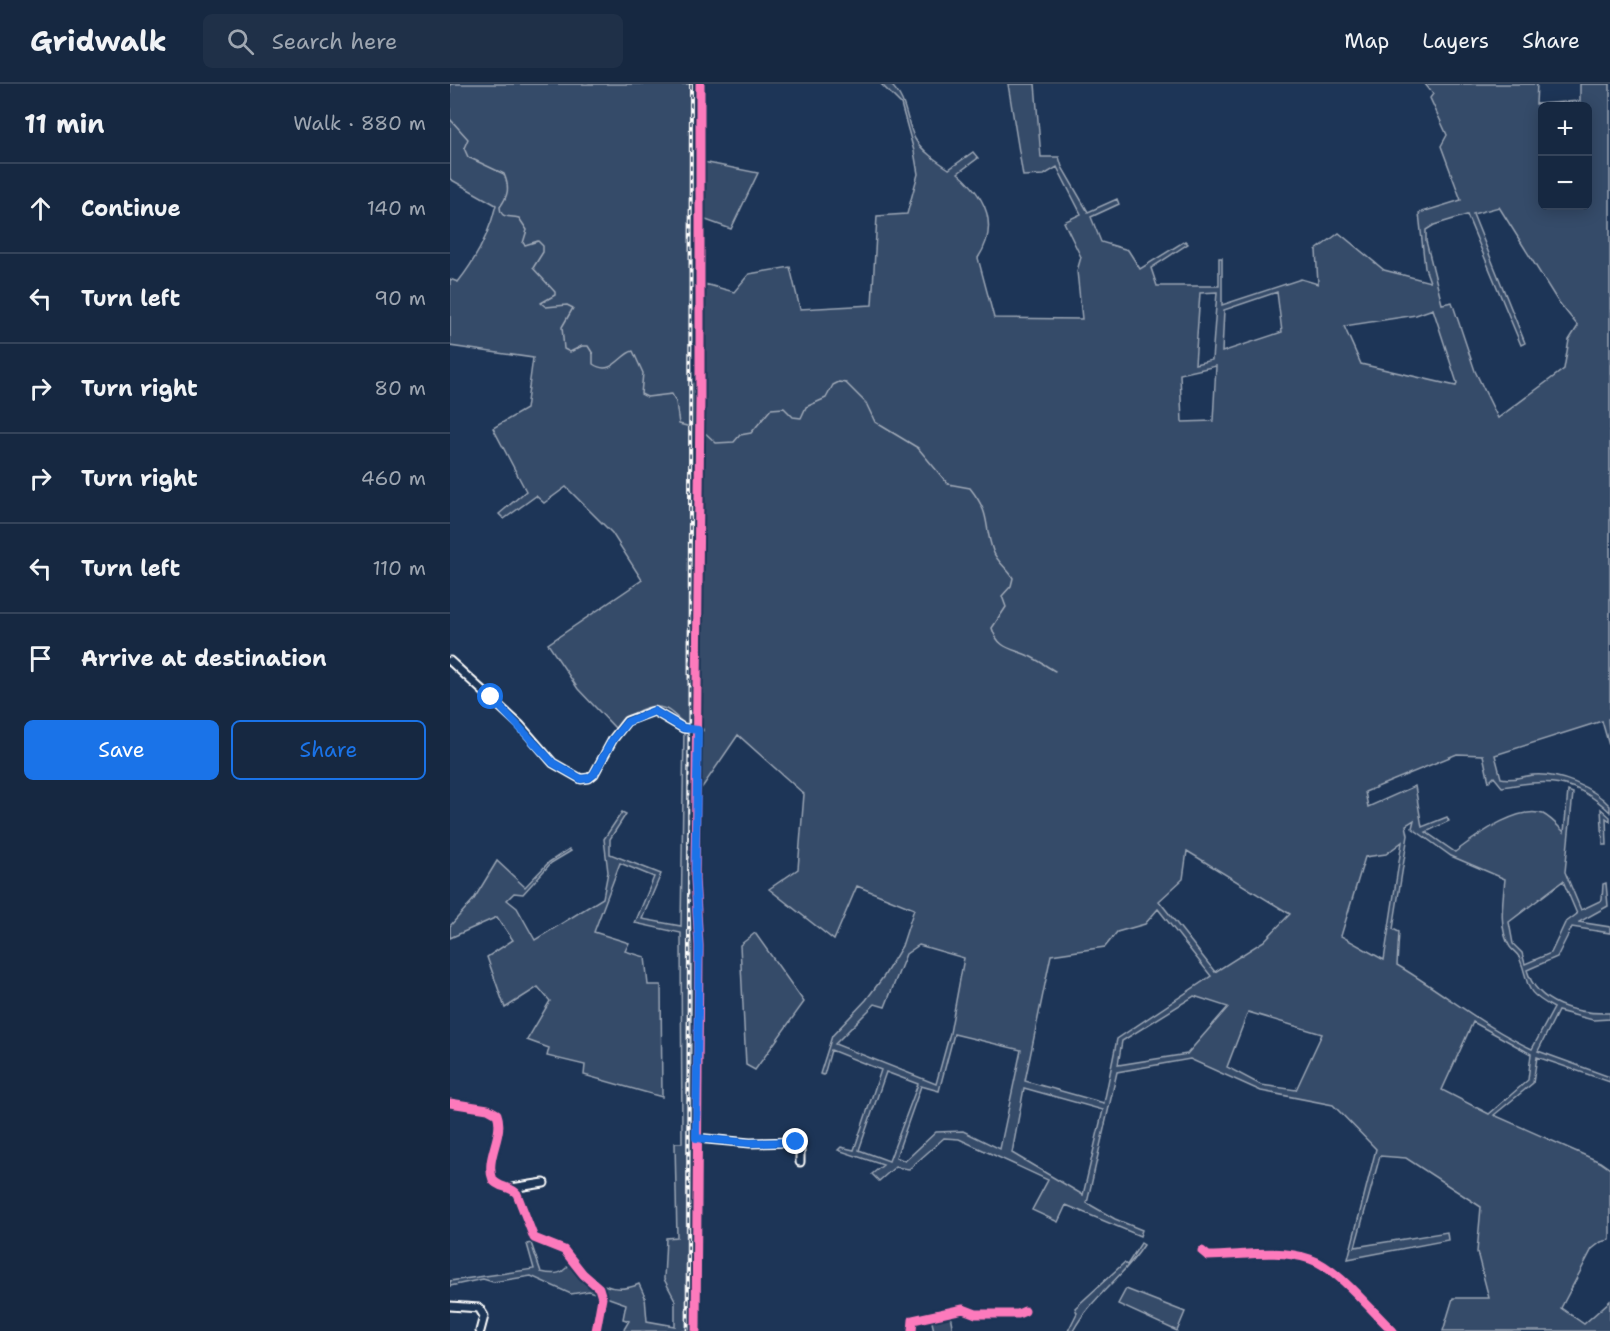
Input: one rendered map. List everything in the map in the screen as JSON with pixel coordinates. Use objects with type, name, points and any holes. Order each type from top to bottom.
[{"type":"street","points":[[696,1331],[699,946],[695,879],[698,730],[700,84]]},
{"type":"street","points":[[450,661],[514,719],[553,763],[581,779],[589,778],[594,774],[613,739],[632,717],[654,711],[683,728],[698,730]]},
{"type":"street","points":[[450,1103],[488,1109],[497,1114],[499,1124],[493,1151],[493,1178],[497,1184],[510,1188],[544,1183]]},
{"type":"street","points":[[696,1138],[750,1143],[796,1142],[800,1150],[800,1162]]},
{"type":"street","points":[[510,1188],[519,1197],[534,1238],[564,1250],[583,1274],[599,1288],[602,1298],[596,1331]]},
{"type":"street","points":[[1202,1251],[1208,1256],[1282,1254],[1311,1259],[1332,1272],[1393,1331]]},
{"type":"street","points":[[450,1306],[482,1311],[484,1316],[480,1331]]},
{"type":"street","points":[[912,1331],[913,1320],[929,1315],[963,1309],[976,1314],[1018,1314],[1024,1311]]},
{"type":"shaded area","points":[[450,84],[690,84],[689,726],[666,709],[652,707],[638,711],[617,730],[578,689],[548,644],[642,580],[612,533],[566,487],[544,503],[536,496],[504,519],[499,514],[526,491],[493,428],[526,409],[533,358],[450,346],[450,279],[458,282],[471,264],[482,246],[496,205],[450,179]]},
{"type":"shaded area","points":[[881,84],[890,84],[896,90],[903,103],[915,139],[935,159],[949,169],[973,152],[978,158],[958,173],[976,192],[986,212],[988,235],[978,258],[994,318],[1082,319],[1077,271],[1081,257],[1064,222],[1081,214],[1057,167],[1044,175],[1023,176],[1008,84],[1035,84],[1041,157],[1059,157],[1062,167],[1088,212],[1117,199],[1119,204],[1091,217],[1101,242],[1128,250],[1140,269],[1185,241],[1188,244],[1151,268],[1157,286],[1219,286],[1219,258],[1222,258],[1222,305],[1301,279],[1318,284],[1316,250],[1339,233],[1384,270],[1430,282],[1425,268],[1419,213],[1461,200],[1441,146],[1447,135],[1430,98],[1433,94],[1425,84],[1537,84],[1538,210],[1592,210],[1592,102],[1565,102],[1580,101],[1580,84],[1610,84],[1610,718],[1608,719],[1610,749],[1602,721],[1495,755],[1501,778],[1543,775],[1564,779],[1585,787],[1603,799],[1610,806],[1610,812],[1585,793],[1572,787],[1546,782],[1502,787],[1494,777],[1489,782],[1483,755],[1457,754],[1365,792],[1368,807],[1415,786],[1422,827],[1447,817],[1449,821],[1426,832],[1455,852],[1497,824],[1521,814],[1532,812],[1543,814],[1564,832],[1568,791],[1573,793],[1565,872],[1581,910],[1602,900],[1603,884],[1606,883],[1608,906],[1579,922],[1610,927],[1610,933],[1572,927],[1557,957],[1527,970],[1532,982],[1540,992],[1560,1005],[1585,1012],[1610,1013],[1610,1019],[1593,1020],[1558,1011],[1538,1051],[1610,1077],[1610,1082],[1537,1057],[1533,1083],[1494,1115],[1600,1162],[1610,1169],[1610,1240],[1601,1242],[1592,1249],[1561,1308],[1584,1324],[1610,1301],[1610,1331],[1443,1331],[1453,1298],[1489,1298],[1477,1252],[1481,1207],[1406,1158],[1380,1156],[1355,1247],[1447,1232],[1448,1240],[1348,1259],[1376,1149],[1333,1105],[1261,1091],[1190,1059],[1117,1072],[1087,1203],[1115,1219],[1142,1230],[1140,1236],[1066,1205],[1058,1222],[1032,1210],[1048,1180],[959,1139],[944,1138],[909,1169],[895,1167],[879,1181],[872,1174],[883,1165],[838,1150],[841,1147],[854,1150],[881,1070],[831,1050],[824,1075],[820,1074],[832,1036],[866,1000],[884,976],[902,946],[914,909],[857,886],[834,940],[769,889],[798,869],[804,794],[738,735],[701,789],[705,284],[734,292],[749,274],[790,267],[800,309],[872,305],[877,216],[907,214],[918,174],[901,104]],"holes":[[[1499,207],[1557,300],[1578,326],[1569,340],[1564,369],[1498,418],[1475,371],[1452,302],[1442,304],[1426,241],[1426,230],[1434,225],[1467,215],[1521,345],[1525,343],[1473,214]],[[1217,292],[1212,360],[1195,364],[1200,293]],[[1277,292],[1282,332],[1222,352],[1224,310]],[[1433,309],[1457,383],[1456,386],[1361,364],[1344,326],[1416,315]],[[1216,366],[1213,421],[1182,422],[1180,374]],[[1414,820],[1412,828],[1451,856],[1505,879],[1502,914],[1506,940],[1519,957],[1531,991],[1554,1008],[1532,1049],[1480,1020],[1397,965],[1399,932],[1393,929],[1408,835],[1406,825]],[[1402,842],[1384,960],[1341,936],[1365,857],[1386,854]],[[1187,851],[1290,914],[1264,941],[1215,972],[1159,901],[1183,879]],[[1563,881],[1577,914],[1565,923],[1551,953],[1525,964],[1522,953],[1513,944],[1509,922]],[[1158,909],[1211,976],[1117,1039],[1104,1103],[1025,1081],[1051,955],[1105,947],[1117,932],[1145,924]],[[919,945],[964,958],[950,1033],[936,1084],[835,1044],[875,1004],[885,1007],[906,954]],[[1194,996],[1228,1007],[1187,1054],[1118,1065],[1122,1041]],[[1248,1012],[1322,1034],[1296,1090],[1261,1085],[1227,1067]],[[1473,1022],[1531,1054],[1528,1080],[1489,1114],[1442,1090]],[[954,1034],[1021,1050],[1000,1149],[963,1131],[936,1132],[905,1161],[896,1157],[921,1086],[939,1091]],[[886,1072],[918,1084],[889,1161],[859,1150]],[[1024,1088],[1103,1110],[1083,1195],[1012,1153]]]},
{"type":"shaded area","points":[[703,162],[758,173],[731,229],[703,219]]},
{"type":"shaded area","points":[[694,384],[699,390],[696,726],[692,726]]},
{"type":"shaded area","points":[[684,727],[689,729],[686,1331],[623,1331],[629,1321],[623,1319],[626,1304],[589,1291],[571,1294],[531,1276],[493,1282],[483,1279],[450,1286],[450,1281],[534,1269],[527,1244],[531,1243],[541,1272],[559,1273],[571,1261],[594,1280],[610,1287],[629,1287],[639,1284],[645,1297],[647,1321],[675,1326],[675,1300],[664,1279],[666,1238],[677,1237],[675,1143],[682,1143],[681,933],[635,923],[654,877],[620,863],[594,932],[629,943],[625,951],[645,957],[648,985],[661,985],[662,1097],[584,1075],[585,1065],[547,1056],[549,1048],[527,1040],[550,1001],[538,987],[505,1008],[487,957],[513,940],[497,917],[450,938],[450,926],[474,899],[497,861],[525,887],[549,862],[569,849],[571,851],[551,863],[523,894],[514,893],[507,900],[517,908],[535,940],[603,898],[608,872],[604,839],[622,812],[626,814],[610,839],[610,854],[661,874],[642,919],[681,926]]},
{"type":"shaded area","points":[[693,730],[696,917],[693,1331],[690,1331]]},
{"type":"shaded area","points":[[1601,809],[1610,817],[1610,821],[1606,818],[1607,845],[1603,845]]},
{"type":"shaded area","points":[[755,933],[804,1002],[755,1070],[746,1065],[740,945]]},
{"type":"shaded area","points":[[1141,1243],[1144,1245],[1126,1268],[1089,1308],[1073,1331],[1068,1331],[1077,1313],[1075,1308],[1124,1263],[1127,1265]]},
{"type":"shaded area","points":[[1126,1289],[1185,1312],[1177,1331],[1118,1304]]},
{"type":"shaded area","points":[[949,1309],[953,1331],[934,1331],[930,1313]]},
{"type":"waterway","points":[[450,119],[468,139],[464,148],[468,157],[504,174],[507,192],[500,207],[501,211],[504,215],[519,218],[527,230],[523,243],[525,245],[538,241],[543,246],[543,252],[533,268],[555,292],[555,295],[541,303],[546,307],[567,305],[573,308],[562,327],[564,349],[570,352],[582,346],[588,346],[593,354],[593,364],[605,368],[633,351],[643,373],[641,394],[647,397],[672,394],[676,402],[679,424],[687,426]]},
{"type":"waterway","points":[[701,429],[716,443],[734,442],[740,435],[751,433],[771,409],[784,408],[793,417],[801,418],[806,407],[826,398],[833,385],[839,382],[846,383],[866,403],[875,422],[918,448],[948,484],[970,488],[984,513],[995,555],[1013,578],[1011,586],[1002,596],[1006,607],[992,628],[995,635],[1006,647],[1055,671]]},
{"type":"railway","points":[[688,1331],[691,84]]},
{"type":"cycle path","points":[[696,1331],[699,946],[695,879],[700,398],[700,84]]},
{"type":"cycle path","points":[[450,1103],[488,1109],[497,1114],[499,1122],[491,1163],[493,1180],[517,1194],[534,1238],[564,1250],[583,1274],[599,1288],[602,1298],[596,1331]]},
{"type":"cycle path","points":[[1202,1251],[1208,1256],[1272,1253],[1310,1259],[1343,1280],[1393,1331]]},
{"type":"cycle path","points":[[912,1331],[913,1320],[963,1309],[976,1314],[1018,1314],[1025,1311]]},
{"type":"route","points":[[491,697],[559,769],[581,779],[592,777],[620,728],[632,717],[654,711],[661,713],[683,728],[698,730],[695,879],[699,946],[696,1138],[750,1143],[796,1142]]}]
